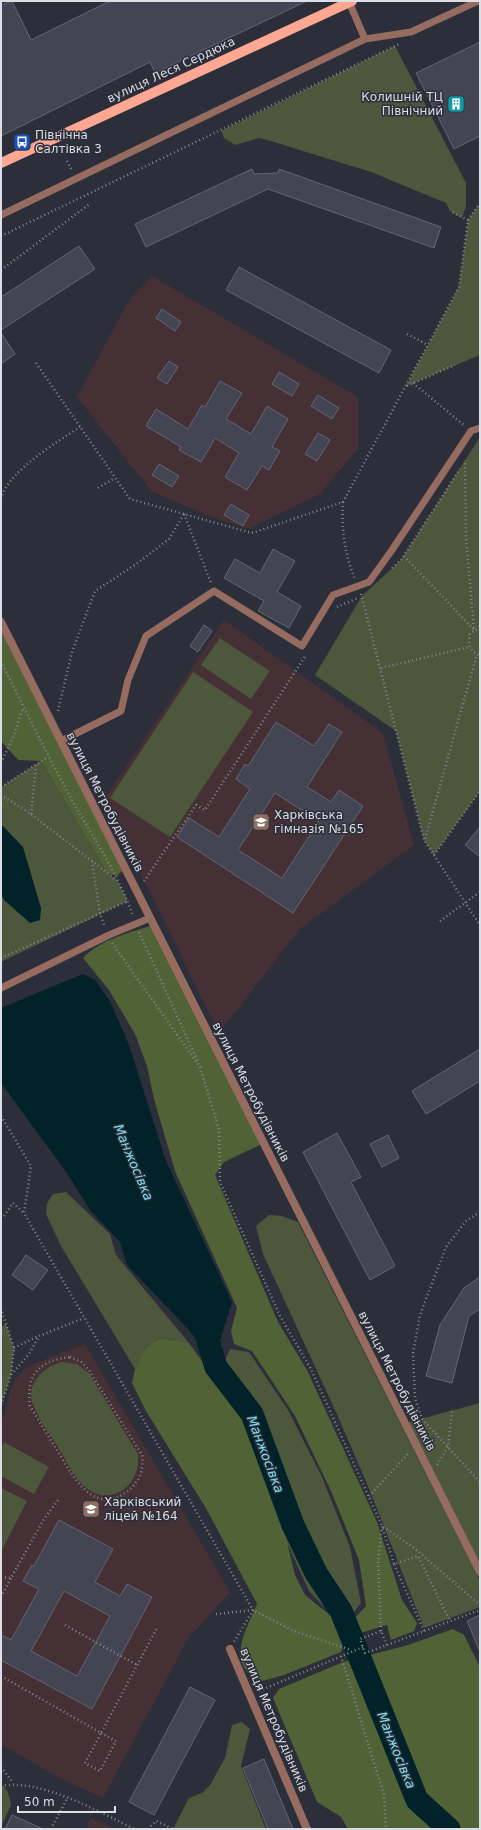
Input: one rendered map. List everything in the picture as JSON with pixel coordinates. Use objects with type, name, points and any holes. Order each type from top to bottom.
[{"type":"main road","name":"вулиця Леся Сердюка","points":[[1,163],[350,2]]},
{"type":"street","name":"вулиця Метробудівників","points":[[1,622],[480,1572]]},
{"type":"street","name":"вулиця Метробудівників","points":[[230,1650],[307,1829]]},
{"type":"lane","points":[[1,215],[366,39],[411,32],[478,1]]},
{"type":"lane","points":[[350,2],[366,39]]},
{"type":"lane","points":[[61,741],[121,711],[128,680],[146,636],[214,591],[302,646],[333,594],[369,582],[471,431],[480,428]]},
{"type":"lane","points":[[1,988],[109,935],[150,918]]},
{"type":"path","points":[[1,236],[402,43]]},
{"type":"path","points":[[1,270],[91,203]]},
{"type":"path","points":[[480,203],[468,220],[459,287],[343,502],[342,516],[346,549],[352,572],[362,596],[424,840],[480,925]]},
{"type":"path","points":[[450,212],[468,220]]},
{"type":"path","points":[[407,334],[428,344]]},
{"type":"path","points":[[36,363],[130,499],[252,533],[343,502]]},
{"type":"path","points":[[406,386],[456,365]]},
{"type":"path","points":[[413,383],[471,431]]},
{"type":"path","points":[[1,499],[3,488],[41,453],[80,427]]},
{"type":"path","points":[[465,460],[466,538],[474,630]]},
{"type":"path","points":[[98,488],[115,478]]},
{"type":"path","points":[[184,514],[214,591]]},
{"type":"path","points":[[54,728],[72,652],[95,591],[136,565],[169,539],[184,514]]},
{"type":"path","points":[[404,556],[474,630]]},
{"type":"path","points":[[424,840],[478,655],[470,646],[470,634],[479,627],[480,622]]},
{"type":"path","points":[[381,668],[470,646]]},
{"type":"path","points":[[1,661],[48,757],[128,901],[135,924],[200,1067],[219,1129],[220,1182],[280,1316],[311,1369],[369,1496],[382,1526],[394,1564],[424,1631]]},
{"type":"path","points":[[144,881],[196,805],[204,810],[279,697]]},
{"type":"path","points":[[1,763],[13,737],[24,707]]},
{"type":"path","points":[[1,787],[48,757]]},
{"type":"path","points":[[31,814],[36,764]]},
{"type":"path","points":[[434,855],[480,791]]},
{"type":"path","points":[[1,796],[31,814],[117,880]]},
{"type":"path","points":[[92,861],[100,914],[113,946],[200,1067]]},
{"type":"path","points":[[440,921],[480,892]]},
{"type":"path","points":[[1,958],[128,901]]},
{"type":"path","points":[[1,1116],[31,1166],[24,1213]]},
{"type":"path","points":[[4,1216],[13,1203],[24,1213],[252,1610]]},
{"type":"path","points":[[480,1212],[466,1221],[446,1247],[420,1315],[413,1352],[415,1398],[422,1419],[480,1482]]},
{"type":"path","points":[[1,1405],[11,1375],[14,1348],[2,1312]]},
{"type":"path","points":[[14,1348],[84,1318]]},
{"type":"path","points":[[11,1375],[29,1354],[39,1336]]},
{"type":"path","points":[[70,1357],[81,1362],[89,1370],[142,1455],[143,1465],[140,1477],[133,1487],[122,1496],[110,1499],[100,1499],[79,1486],[30,1406],[28,1391],[30,1381],[37,1370],[58,1358],[70,1357]]},
{"type":"path","points":[[431,1475],[448,1447],[452,1411]]},
{"type":"path","points":[[369,1496],[416,1445]]},
{"type":"path","points":[[1,1597],[44,1519],[59,1499]]},
{"type":"path","points":[[382,1526],[414,1548],[480,1605]]},
{"type":"path","points":[[382,1526],[378,1561],[381,1631],[387,1645]]},
{"type":"path","points":[[394,1564],[418,1556],[450,1621]]},
{"type":"path","points":[[1,1577],[11,1578]]},
{"type":"path","points":[[216,1614],[252,1610],[294,1631],[352,1650]]},
{"type":"path","name":"вулиця Метробудівників","points":[[230,1650],[252,1610]]},
{"type":"path","points":[[381,1631],[360,1639],[365,1653],[480,1610]]},
{"type":"path","points":[[65,1625],[137,1665]]},
{"type":"path","points":[[1,1676],[101,1732],[116,1741],[100,1771],[85,1763],[101,1732],[157,1628]]},
{"type":"path","points":[[262,1690],[352,1650],[363,1647]]},
{"type":"path","points":[[341,1656],[384,1795],[386,1829]]},
{"type":"path","points":[[1,1767],[13,1783]]},
{"type":"path","points":[[1,1786],[13,1783],[68,1797],[134,1829]]},
{"type":"path","points":[[51,1829],[68,1797]]},
{"type":"path","points":[[148,1829],[156,1821],[173,1829]]},
{"type":"shaded area","points":[[395,46],[466,183],[466,206],[462,218],[450,211],[446,203],[371,172],[259,138],[235,145],[224,138],[221,131]]},
{"type":"shaded area","points":[[480,203],[480,355],[406,386],[459,287],[468,220]]},
{"type":"shaded area","points":[[152,276],[358,397],[358,449],[320,494],[248,529],[206,515],[151,491],[77,397],[129,300]]},
{"type":"shaded area","points":[[480,437],[480,791],[434,855],[424,840],[396,731],[315,675],[362,596],[401,560]]},
{"type":"shaded area","name":"Харківська гімназія №165","points":[[224,620],[383,733],[414,845],[300,929],[219,1033],[104,799]]},
{"type":"shaded area","points":[[220,638],[270,671],[251,699],[201,665]]},
{"type":"shaded area","points":[[193,672],[253,712],[170,837],[110,798]]},
{"type":"shaded area","points":[[41,761],[107,873],[117,880],[128,901],[1,962],[1,787]]},
{"type":"shaded area","points":[[66,1192],[110,1234],[116,1255],[189,1343],[161,1338],[146,1347],[135,1369],[61,1246],[46,1214],[47,1203],[53,1194]]},
{"type":"shaded area","points":[[269,1215],[282,1216],[298,1222],[480,1581],[480,1607],[424,1628],[370,1491],[336,1412],[263,1254],[256,1226]]},
{"type":"shaded area","points":[[6,1324],[14,1348],[11,1375],[1,1405],[1,1327]]},
{"type":"shaded area","name":"Харківський ліцей №164","points":[[85,1344],[230,1592],[188,1639],[103,1798],[59,1778],[1,1744],[1,1425],[13,1382],[28,1366]]},
{"type":"shaded area","points":[[230,1349],[249,1352],[288,1410],[322,1477],[350,1547],[361,1603],[351,1616],[330,1613],[309,1591],[277,1521],[213,1390]]},
{"type":"shaded area","points":[[62,1362],[77,1364],[89,1373],[138,1454],[138,1465],[135,1475],[123,1490],[114,1494],[105,1495],[95,1493],[81,1483],[36,1413],[31,1392],[33,1385],[37,1378],[48,1368]]},
{"type":"shaded area","points":[[480,1403],[480,1572],[405,1423]]},
{"type":"shaded area","points":[[4,1442],[49,1467],[34,1494],[1,1476],[1,1448]]},
{"type":"shaded area","points":[[1,1488],[27,1501],[1,1552]]},
{"type":"shaded area","points":[[242,1722],[250,1729],[241,1766],[266,1829],[173,1829],[189,1798],[202,1793],[210,1785],[225,1758],[232,1725]]},
{"type":"shaded area","points":[[3,1785],[8,1792],[11,1805],[1,1827],[1,1786]]},
{"type":"shaded area","points":[[91,1818],[115,1829],[86,1829]]},
{"type":"green space","points":[[1,622],[125,868],[117,876],[107,873],[41,761],[18,760],[1,741]]},
{"type":"green space","points":[[153,925],[264,1143],[224,1162],[215,1175],[278,1322],[307,1370],[377,1522],[402,1600],[417,1623],[414,1631],[391,1640],[387,1625],[357,1634],[353,1620],[366,1606],[359,1560],[331,1491],[295,1416],[252,1351],[234,1344],[231,1331],[237,1308],[175,1171],[154,1099],[147,1066],[135,1034],[109,990],[83,958],[90,951],[107,941]]},
{"type":"green space","points":[[161,1338],[189,1343],[242,1417],[283,1500],[284,1529],[295,1575],[305,1595],[341,1624],[346,1636],[341,1652],[284,1675],[262,1681],[248,1673],[243,1665],[241,1648],[243,1638],[257,1604],[207,1510],[146,1411],[132,1383],[135,1369],[146,1347]]},
{"type":"green space","points":[[453,1629],[464,1635],[480,1667],[480,1829],[348,1829],[341,1817],[317,1802],[273,1698],[279,1689],[343,1662],[408,1645]]},
{"type":"water","points":[[1,824],[23,847],[41,908],[40,920],[30,923],[4,900],[1,894]]},
{"type":"water","points":[[83,974],[95,980],[110,1001],[129,1045],[166,1161],[232,1302],[218,1347],[216,1367],[205,1350],[187,1328],[127,1265],[120,1242],[90,1210],[67,1173],[1,1083],[1,1008]]},
{"type":"building","points":[[12,1],[31,40],[110,1],[307,1],[155,73],[150,62],[1,136],[1,5]]},
{"type":"building","name":"Колишній ТЦ Північний","points":[[480,42],[480,136],[454,149],[416,73]]},
{"type":"building","points":[[252,169],[254,174],[278,173],[279,169],[441,227],[434,248],[268,189],[146,247],[135,224]]},
{"type":"building","points":[[79,246],[95,269],[1,330],[1,297]]},
{"type":"building","points":[[239,267],[391,350],[379,373],[226,290]]},
{"type":"building","points":[[162,309],[181,322],[175,331],[156,318]]},
{"type":"building","points":[[1,333],[15,354],[1,364]]},
{"type":"building","points":[[169,361],[178,367],[167,384],[157,378]]},
{"type":"building","points":[[279,372],[299,384],[292,396],[272,384]]},
{"type":"building","points":[[220,381],[242,393],[226,419],[251,434],[267,406],[288,419],[272,447],[280,451],[269,470],[262,466],[247,490],[225,477],[239,453],[215,438],[201,462],[179,450],[181,447],[146,426],[156,409],[188,429],[202,405],[205,407]]},
{"type":"building","points":[[318,395],[339,408],[332,419],[311,406]]},
{"type":"building","points":[[318,433],[330,440],[317,461],[305,454]]},
{"type":"building","points":[[159,464],[179,476],[172,487],[152,475]]},
{"type":"building","points":[[231,504],[249,515],[243,526],[224,515]]},
{"type":"building","points":[[273,549],[295,561],[277,592],[301,606],[289,628],[258,611],[264,601],[224,578],[235,559],[260,573]]},
{"type":"building","points":[[204,625],[212,631],[198,652],[190,646]]},
{"type":"building","points":[[276,722],[314,746],[329,724],[342,732],[307,787],[331,802],[339,790],[363,806],[293,913],[177,837],[189,818],[219,837],[250,789],[236,779],[245,764],[248,766]],"holes":[[[275,793],[319,821],[282,878],[238,850]]]},
{"type":"building","points":[[480,827],[480,857],[465,845]]},
{"type":"building","points":[[480,1049],[480,1081],[426,1114],[412,1091]]},
{"type":"building","points":[[337,1133],[361,1177],[351,1182],[395,1266],[370,1280],[303,1152]]},
{"type":"building","points":[[388,1135],[399,1158],[382,1167],[370,1144]]},
{"type":"building","points":[[26,1255],[48,1270],[33,1290],[12,1275]]},
{"type":"building","points":[[480,1277],[480,1309],[469,1316],[452,1383],[426,1376],[440,1325],[464,1288]]},
{"type":"building","points":[[59,1520],[113,1549],[95,1582],[120,1596],[127,1584],[152,1597],[92,1709],[1,1660],[1,1635],[11,1640],[39,1589],[23,1581],[32,1565],[34,1566]],"holes":[[[64,1591],[110,1616],[77,1676],[31,1651]]]},
{"type":"building","points":[[480,1615],[480,1652],[467,1621]]},
{"type":"building","points":[[190,1687],[215,1700],[154,1815],[129,1802]]},
{"type":"building","points":[[264,1759],[293,1829],[268,1829],[243,1768]]},
{"type":"building","points":[[12,1815],[43,1829],[5,1829]]},
{"type":"waterway","name":"Манжосівка","points":[[207,1338],[216,1367],[252,1414],[293,1525],[316,1573],[341,1611],[417,1800],[449,1829]]},
{"type":"place","name":"Колишній ТЦ Північний","points":[[456,104]]},
{"type":"place","name":"Північна Салтівка 3","points":[[22,142]]},
{"type":"place","name":"Харківська гімназія №165","points":[[261,822]]},
{"type":"place","name":"Харківський ліцей №164","points":[[91,1509]]}]
